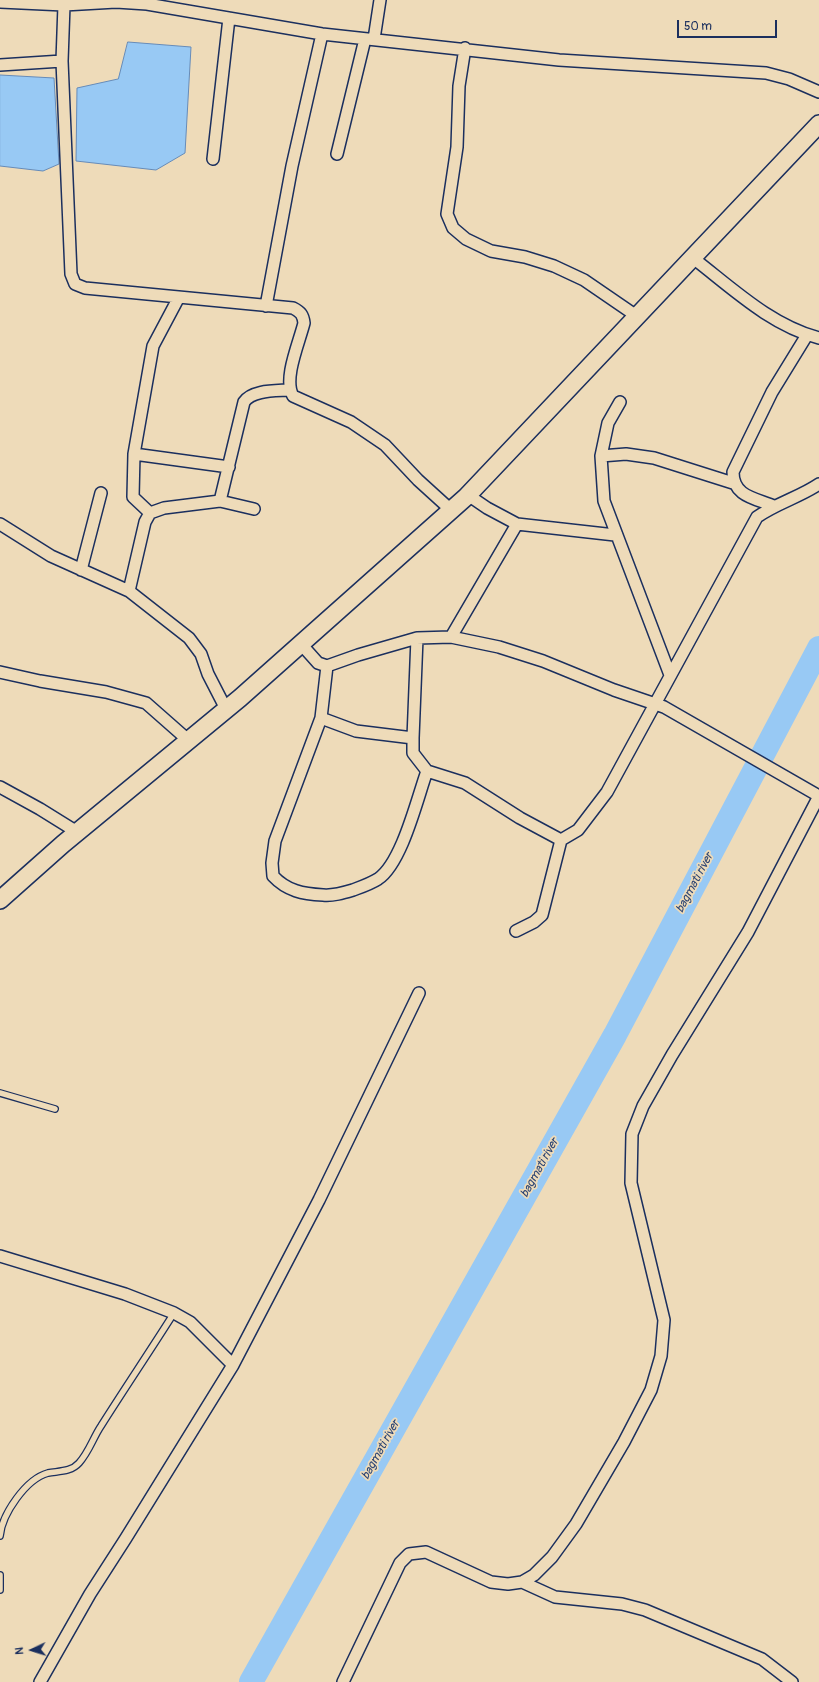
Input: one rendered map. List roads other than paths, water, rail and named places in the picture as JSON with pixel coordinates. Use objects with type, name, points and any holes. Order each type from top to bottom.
[{"type":"main road","points":[[0,900],[77,832],[226,709],[468,495],[819,124]]},
{"type":"street","points":[[337,154],[380,0]]},
{"type":"street","points":[[0,2],[35,2],[64,5],[116,2],[147,4],[322,34],[465,48],[559,60],[766,73],[789,79],[819,92]]},
{"type":"street","points":[[64,5],[62,61],[71,274],[75,284],[85,288],[293,308],[300,311],[304,316],[304,323],[289,379],[289,390],[293,396],[351,422],[385,445],[418,480],[451,510]]},
{"type":"street","points":[[213,158],[229,18]]},
{"type":"street","points":[[266,306],[292,166],[322,34]]},
{"type":"street","points":[[465,48],[458,86],[457,147],[447,214],[453,228],[466,238],[491,250],[525,257],[554,266],[584,280],[638,317]]},
{"type":"street","points":[[0,65],[62,61]]},
{"type":"street","points":[[693,258],[760,310],[807,334],[819,338]]},
{"type":"street","points":[[150,513],[133,497],[134,454],[153,346],[179,297]]},
{"type":"street","points":[[733,483],[733,472],[772,392],[807,334]]},
{"type":"street","points":[[220,501],[244,402],[247,396],[289,390]]},
{"type":"street","points":[[620,402],[608,423],[601,456],[604,501],[615,535],[632,573],[670,675]]},
{"type":"street","points":[[134,454],[229,467]]},
{"type":"street","points":[[601,456],[626,454],[654,458],[733,483],[740,492],[774,506]]},
{"type":"street","points":[[516,931],[534,922],[542,915],[562,840],[578,830],[607,792],[659,705],[670,675],[757,517],[774,506],[805,493],[819,484]]},
{"type":"street","points":[[81,570],[101,493]]},
{"type":"street","points":[[468,495],[487,508],[517,524],[615,535]]},
{"type":"street","points":[[129,591],[145,522],[150,513],[156,509],[220,501],[254,508]]},
{"type":"street","points":[[0,524],[51,556],[129,591],[189,638],[200,654],[208,674],[226,709]]},
{"type":"street","points":[[451,637],[517,524]]},
{"type":"street","points":[[300,644],[318,663],[326,666],[417,638],[451,637],[499,647],[543,661],[614,690],[659,705],[819,796],[748,932],[672,1055],[643,1106],[632,1134],[631,1183],[664,1320],[661,1356],[652,1390],[624,1442],[576,1524],[552,1557],[534,1575],[522,1582],[508,1584],[491,1582],[434,1554],[419,1552],[409,1554],[400,1563],[343,1682]]},
{"type":"street","points":[[417,638],[413,753],[427,771],[465,783],[520,818],[562,840]]},
{"type":"street","points":[[326,666],[321,718],[274,841],[272,863],[273,876],[281,885],[296,892],[330,896],[365,886],[379,879],[392,864],[409,827],[427,771]]},
{"type":"street","points":[[0,672],[40,681],[106,692],[146,703],[188,740]]},
{"type":"street","points":[[321,718],[356,731],[377,735],[413,738]]},
{"type":"street","points":[[0,787],[77,832]]},
{"type":"street","points":[[40,1682],[90,1594],[233,1365],[319,1200],[419,994]]},
{"type":"street","points":[[0,1256],[124,1294],[174,1313],[190,1322],[233,1365]]},
{"type":"street","points":[[522,1582],[555,1597],[622,1604],[645,1610],[762,1660],[792,1682]]},
{"type":"lane","points":[[0,1092],[55,1109]]},
{"type":"lane","points":[[0,1536],[1,1529],[9,1511],[17,1498],[30,1483],[47,1474],[72,1469],[79,1464],[98,1430],[174,1313]]},
{"type":"lane","points":[[0,1575],[0,1590]]},
{"type":"water","points":[[128,42],[191,47],[185,153],[156,170],[76,161],[77,88],[118,79]]},
{"type":"water","points":[[0,75],[54,78],[59,164],[43,171],[0,166]]},
{"type":"waterway","name":"bagmati river","points":[[251,1682],[615,1035],[819,648]]}]
